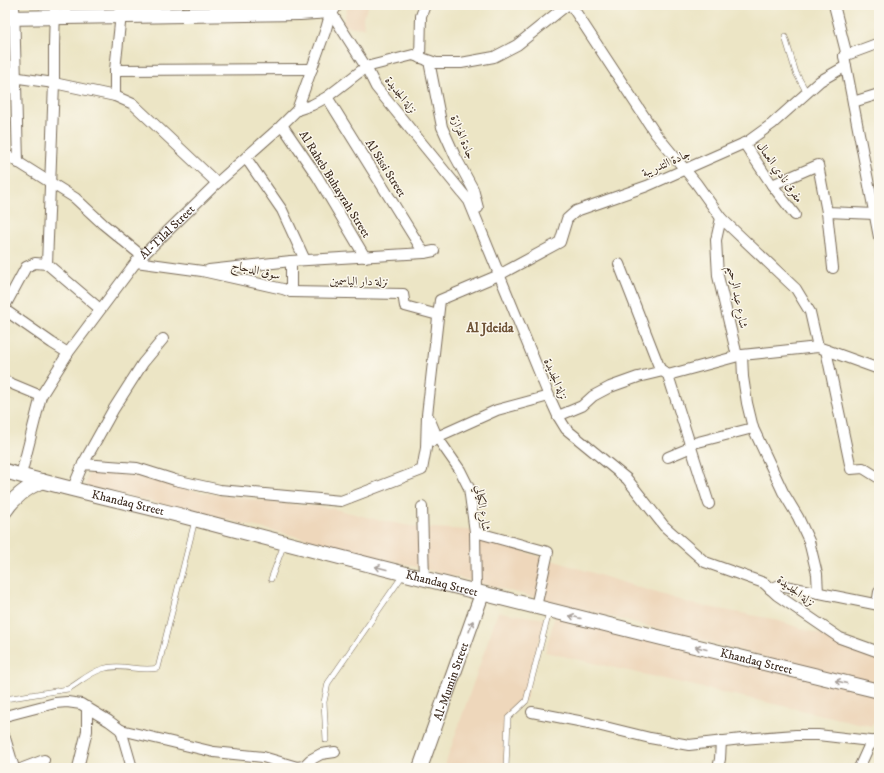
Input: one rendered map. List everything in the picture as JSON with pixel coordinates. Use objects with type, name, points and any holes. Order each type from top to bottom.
[{"type":"main road","points":[[11,13],[330,7]]},
{"type":"main road","name":"Khandaq Street","points":[[5,471],[72,490],[195,519],[542,609],[879,691]]},
{"type":"main road","points":[[5,511],[24,490],[42,481]]},
{"type":"main road","name":"Al-Mumin Street","points":[[420,768],[479,593]]},
{"type":"street","name":"جادة الهزازة","points":[[425,5],[421,16],[425,59],[442,127],[455,156],[473,189],[479,212],[477,221]]},
{"type":"street","points":[[297,110],[312,105],[327,97],[366,68],[413,55],[436,63],[461,63],[494,57],[517,45],[567,5]]},
{"type":"street","points":[[571,5],[655,133],[685,169],[720,218],[796,289],[810,312],[822,349],[851,469],[863,468],[879,478]]},
{"type":"street","points":[[834,5],[879,237]]},
{"type":"street","name":"نزلة الجديدة","points":[[330,7],[376,87],[469,200],[549,396],[566,429],[627,479],[664,526],[705,562],[764,583],[777,595],[840,638],[879,652]]},
{"type":"street","name":"Al-Tilal Street","points":[[20,475],[41,396],[68,353],[100,309],[139,259],[217,183],[297,110],[326,29],[330,7]]},
{"type":"street","points":[[115,96],[115,70],[121,10]]},
{"type":"street","points":[[47,264],[51,183],[55,11]]},
{"type":"street","points":[[11,13],[16,78],[18,163]]},
{"type":"street","name":"جادة التدريبة","points":[[438,315],[440,300],[499,275],[560,242],[567,219],[576,211],[647,186],[744,143],[772,124],[845,58],[879,43]]},
{"type":"street","points":[[115,70],[312,70]]},
{"type":"street","points":[[5,76],[54,83],[115,96],[133,104],[217,183]]},
{"type":"street","points":[[853,102],[879,94]]},
{"type":"street","name":"Al Sissi Street","points":[[327,97],[424,253]]},
{"type":"street","name":"Al Raheb Buhayrah Street","points":[[282,124],[317,176],[365,257]]},
{"type":"street","name":"مفرق نادي العمال","points":[[744,143],[772,185],[795,215]]},
{"type":"street","points":[[5,154],[74,198],[139,259]]},
{"type":"street","points":[[246,158],[282,210],[306,260]]},
{"type":"street","points":[[772,185],[818,165],[827,212],[833,268]]},
{"type":"street","points":[[827,212],[875,214]]},
{"type":"street","name":"شارع عبد الرحيم","points":[[720,218],[716,240],[718,276],[740,356],[747,403],[753,428],[783,492],[798,517],[809,541],[817,574],[818,593]]},
{"type":"street","name":"سوق الدجاج","points":[[139,259],[202,271],[291,292],[290,261],[424,253],[434,251]]},
{"type":"street","points":[[202,271],[290,261]]},
{"type":"street","points":[[5,306],[26,267],[35,263],[47,264],[100,309]]},
{"type":"street","points":[[620,264],[660,369],[665,373],[709,504]]},
{"type":"street","name":"نزلة دار الياسمين","points":[[291,292],[403,294],[405,306],[438,315]]},
{"type":"street","points":[[5,310],[68,353]]},
{"type":"street","points":[[83,464],[137,468],[175,480],[220,490],[341,501],[422,470],[426,448],[427,415],[438,315]]},
{"type":"street","points":[[72,490],[83,464],[113,410],[139,369],[163,339]]},
{"type":"street","points":[[558,416],[582,406],[593,396],[610,387],[638,377],[665,373],[740,356],[822,349],[879,369]]},
{"type":"street","points":[[5,381],[41,396]]},
{"type":"street","points":[[426,448],[437,437],[497,410],[549,396]]},
{"type":"street","name":"شارع الكيالي","points":[[427,415],[437,437],[460,470],[469,488],[475,532],[479,593]]},
{"type":"street","points":[[668,457],[687,449],[690,444],[753,428]]},
{"type":"street","points":[[422,507],[424,579]]},
{"type":"street","points":[[475,532],[548,552],[542,609]]},
{"type":"street","points":[[770,589],[780,585],[878,605],[879,592]]},
{"type":"street","points":[[5,716],[55,703],[73,703],[87,707],[121,730],[214,752],[263,757],[297,767],[304,766],[310,760],[321,754],[335,752]]},
{"type":"street","points":[[78,768],[87,731],[87,707]]},
{"type":"street","points":[[532,712],[689,745],[774,736],[818,735],[878,741]]},
{"type":"street","points":[[121,730],[132,768]]},
{"type":"street","points":[[5,738],[14,768]]},
{"type":"street","points":[[859,768],[869,746],[878,741]]},
{"type":"street","points":[[718,768],[721,742]]},
{"type":"street","points":[[23,768],[44,760]]},
{"type":"lane","points":[[785,37],[796,73],[807,93]]},
{"type":"lane","points":[[5,699],[68,689],[78,681],[102,669],[114,667],[149,670],[158,668],[195,519]]},
{"type":"lane","points":[[271,579],[284,543]]},
{"type":"lane","points":[[326,740],[324,702],[328,683],[404,574]]},
{"type":"lane","points":[[506,768],[508,718],[526,701],[542,609]]},
{"type":"shaded area","points":[[348,5],[369,5],[363,17],[364,28],[342,26]]},
{"type":"shaded area","points":[[89,471],[139,476],[200,492],[331,508],[378,520],[416,527],[469,530],[484,539],[692,604],[773,619],[825,636],[864,653],[879,657],[879,684],[802,668],[697,639],[311,540],[85,486]]},
{"type":"shaded area","points":[[498,612],[545,619],[526,699],[507,717],[506,768],[444,768]]},
{"type":"shaded area","points":[[555,616],[879,694],[879,714],[871,726],[545,652]]},
{"type":"district","name":"Al Jdeida","points":[[490,327]]}]
